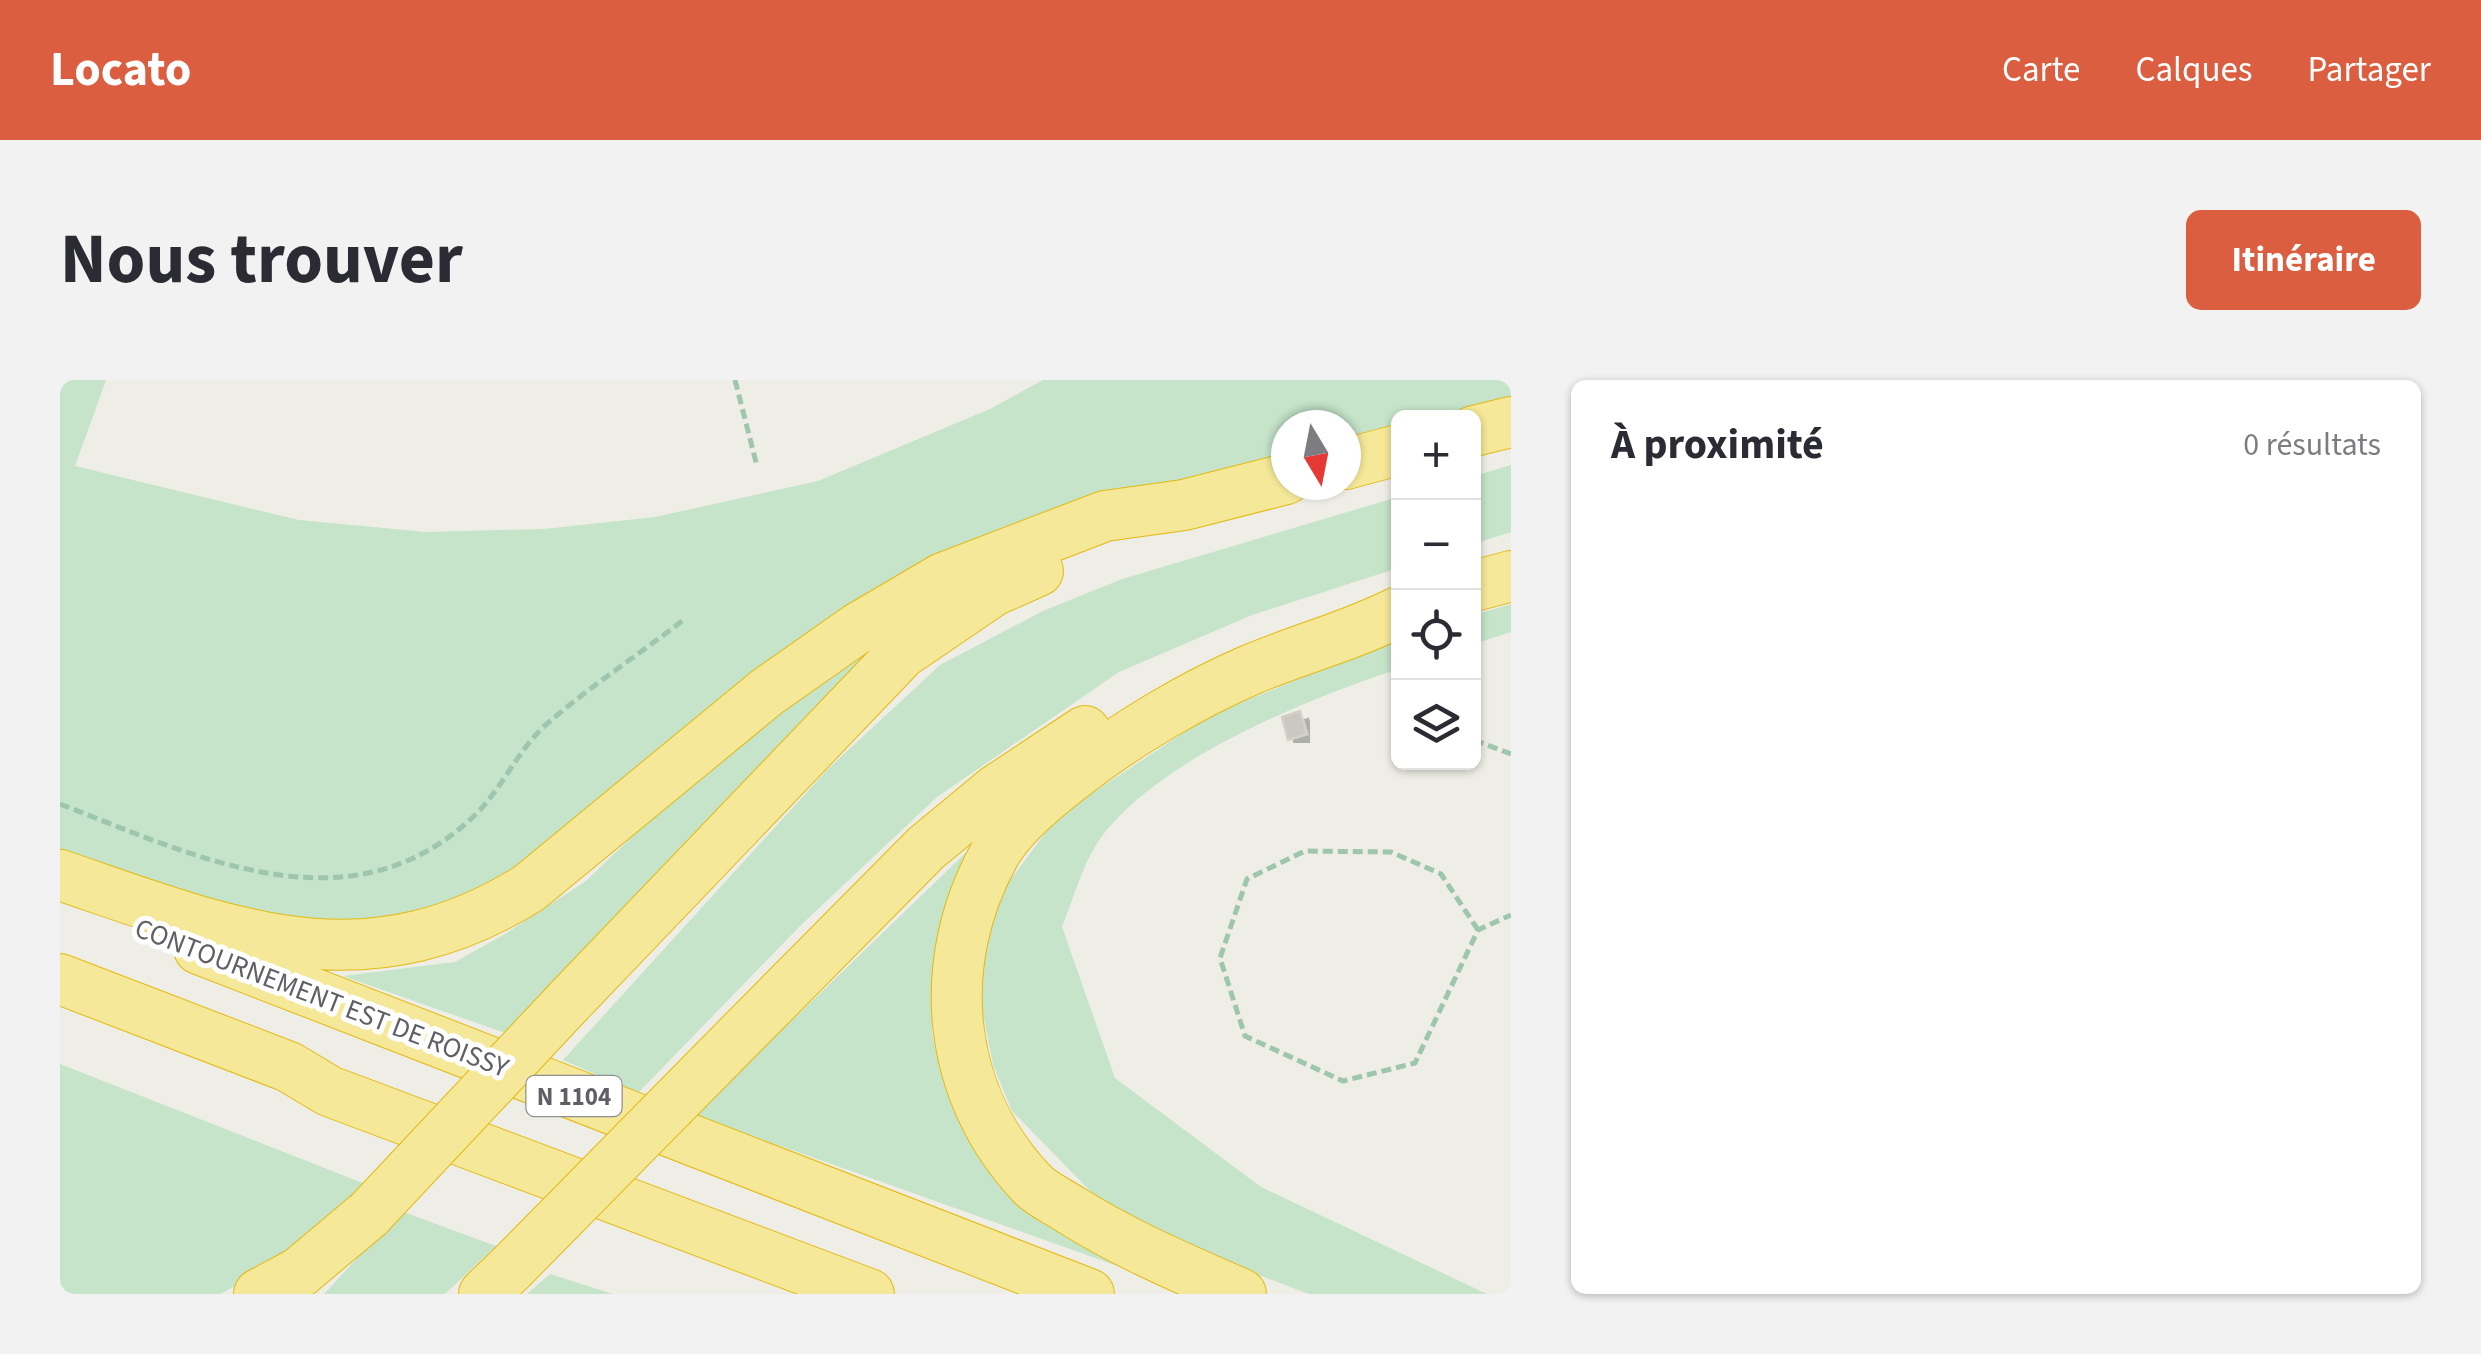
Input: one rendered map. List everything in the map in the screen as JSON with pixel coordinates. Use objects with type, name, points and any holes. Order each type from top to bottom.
[{"type":"highway","points":[[1481,429],[1511,422]]},
{"type":"highway","points":[[1361,460],[1391,452]]},
{"type":"highway","points":[[60,876],[210,927],[271,941],[387,944],[485,916],[529,888],[766,692],[858,628],[943,578],[1105,516],[1184,505],[1271,483]]},
{"type":"highway","points":[[260,1294],[300,1272],[369,1214],[902,653],[994,592],[1184,505]]},
{"type":"highway","points":[[1481,584],[1511,576]]},
{"type":"highway","points":[[498,1281],[926,848],[996,790],[1112,714],[1248,647],[1391,602]]},
{"type":"highway","points":[[1241,1294],[1120,1242],[1034,1187],[976,1100],[961,1060],[958,958],[970,910],[995,852],[1026,817],[1080,770],[1159,719],[1248,671],[1391,615]]},
{"type":"highway","name":"CONTOURNEMENT EST DE ROISSY","points":[[60,894],[1089,1294]]},
{"type":"highway","points":[[60,979],[289,1067],[329,1091]]},
{"type":"highway","points":[[60,1004],[284,1081],[329,1091],[870,1294]]},
{"type":"path","points":[[735,380],[757,466]]},
{"type":"path","points":[[60,804],[248,872],[356,878],[431,848],[473,817],[546,724],[682,621]]},
{"type":"path","points":[[1481,743],[1511,754]]},
{"type":"path","points":[[1478,930],[1441,874],[1391,852],[1305,850],[1247,879],[1220,958],[1244,1036],[1344,1081],[1415,1062],[1478,930],[1511,915]]},
{"type":"green space","points":[[60,380],[106,380],[75,466],[299,520],[426,532],[544,529],[655,517],[818,481],[990,409],[1043,380],[1511,380],[1511,400],[1470,410],[1391,410],[1391,430],[1361,437],[1361,410],[1271,410],[1271,462],[692,725],[501,878],[442,908],[378,924],[252,919],[60,856]]},
{"type":"green space","points":[[1511,465],[1511,532],[1481,542],[1481,500],[1481,474]]},
{"type":"green space","points":[[1391,499],[1391,570],[1252,615],[1119,672],[937,797],[800,926],[638,1093],[563,1060],[829,768],[940,665],[1043,611],[1122,579]]},
{"type":"green space","points":[[1511,604],[1511,632],[1481,642],[1481,613]]},
{"type":"green space","points":[[918,611],[508,1034],[343,976],[455,962],[505,934],[586,881],[750,723]]},
{"type":"green space","points":[[1391,641],[1391,672],[1320,697],[1234,736],[1193,760],[1155,785],[1123,813],[1092,851],[1062,927],[1115,1078],[1261,1187],[1487,1294],[1309,1294],[1208,1256],[1096,1197],[1012,1111],[993,1065],[982,1008],[985,940],[996,899],[1058,816],[1207,717]]},
{"type":"green space","points":[[980,839],[950,893],[932,975],[932,1033],[946,1091],[997,1171],[1140,1274],[694,1115]]},
{"type":"green space","points":[[60,1064],[365,1184],[330,1227],[266,1270],[220,1294],[60,1294]]},
{"type":"green space","points":[[401,1211],[496,1246],[445,1294],[324,1294]]},
{"type":"green space","points":[[550,1274],[613,1294],[527,1294]]},
{"type":"building","points":[[1300,711],[1307,734],[1288,740],[1282,717]]}]
